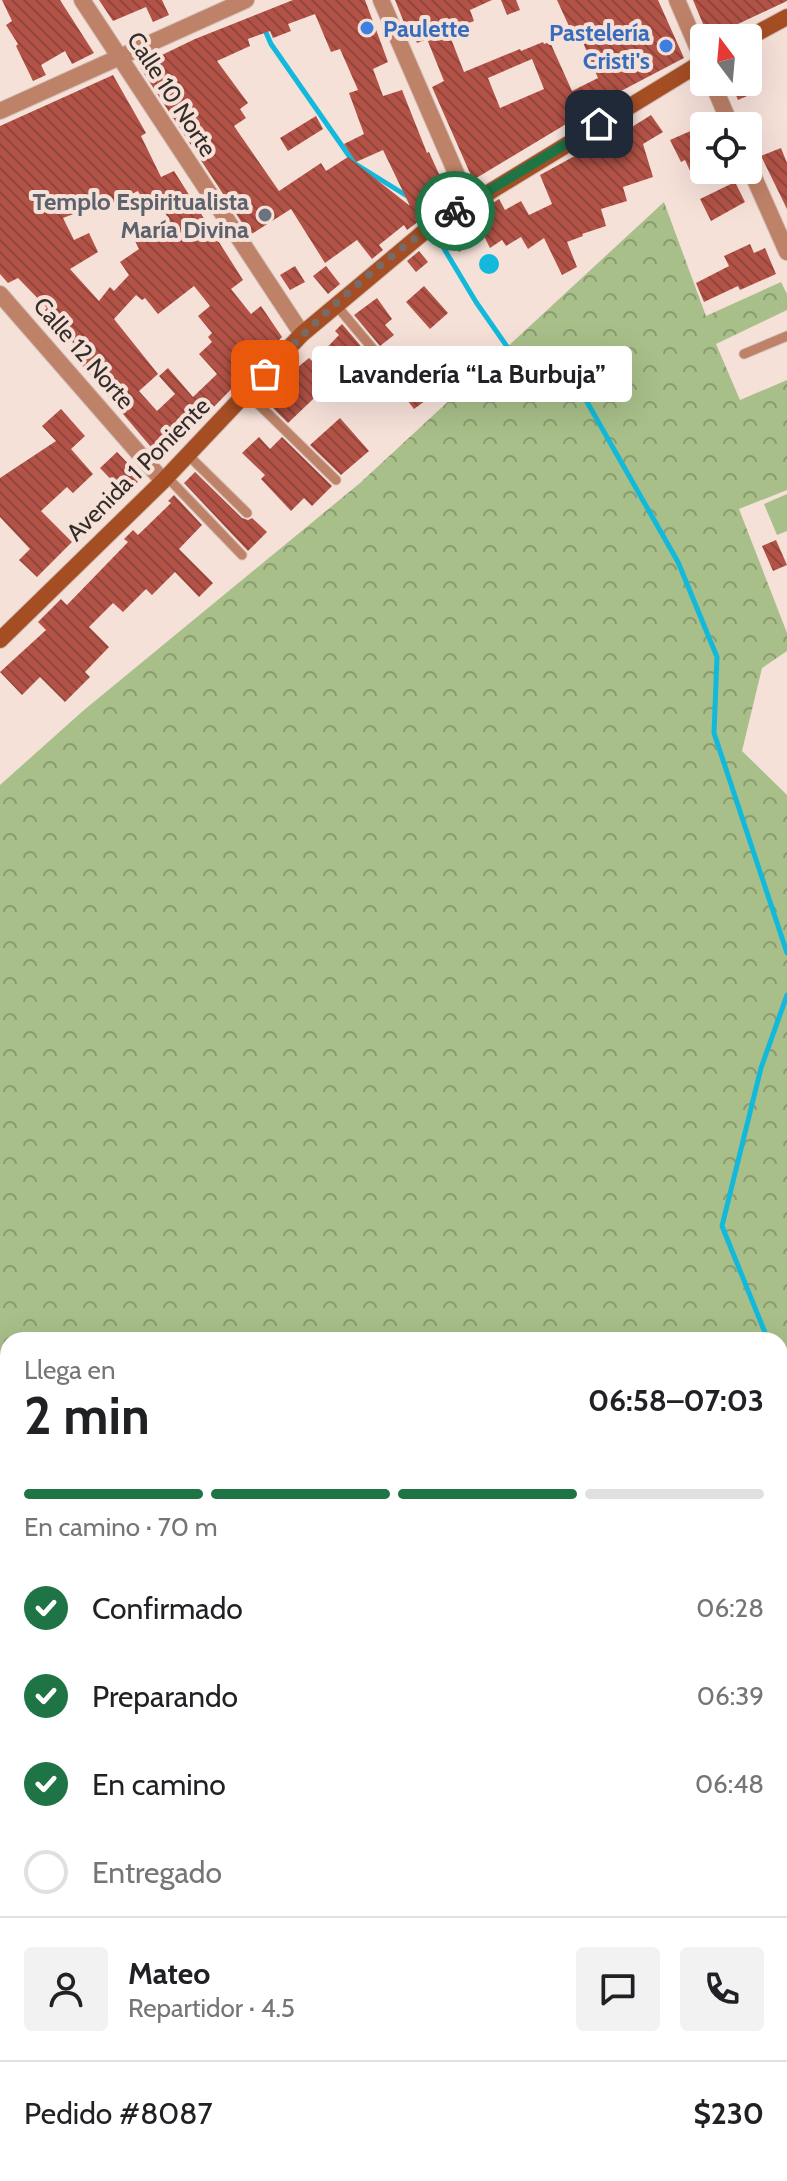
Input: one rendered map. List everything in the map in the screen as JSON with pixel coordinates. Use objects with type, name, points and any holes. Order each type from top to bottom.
[{"type":"street","name":"Calle 10 Norte","points":[[82,0],[302,334]]},
{"type":"street","points":[[0,111],[246,0]]},
{"type":"street","points":[[381,0],[469,203]]},
{"type":"street","points":[[677,0],[690,30]]},
{"type":"street","points":[[762,30],[787,17]]},
{"type":"street","name":"Avenida 1 Poniente","points":[[0,640],[165,479],[302,334],[424,232],[690,70]]},
{"type":"street","points":[[757,184],[787,252]]},
{"type":"street","name":"Calle 12 Norte","points":[[0,294],[165,479]]},
{"type":"lane","points":[[336,305],[389,368]]},
{"type":"lane","points":[[744,354],[787,336]]},
{"type":"lane","points":[[247,393],[336,480]]},
{"type":"lane","points":[[188,455],[247,513]]},
{"type":"lane","points":[[165,479],[242,555]]},
{"type":"green space","points":[[664,202],[706,316],[781,282],[787,294],[787,310],[716,344],[740,400],[787,380],[787,490],[739,509],[787,633],[787,651],[762,668],[742,751],[787,795],[787,1332],[0,1332],[0,785],[84,710],[360,483]]},
{"type":"green space","points":[[787,494],[787,531],[777,535],[764,504]]},
{"type":"water","points":[[489,254],[496,257],[499,264],[496,271],[489,274],[482,271],[479,264],[482,257]]},
{"type":"building","points":[[2,0],[60,0],[94,53],[72,64],[65,51],[41,65],[46,75],[33,81],[16,46],[18,44],[6,25],[12,21]]},
{"type":"building","points":[[99,0],[162,0],[169,15],[153,22],[146,7],[113,21]]},
{"type":"building","points":[[293,0],[365,0],[388,62],[373,69],[383,96],[402,90],[427,153],[450,198],[407,230],[404,225],[379,245],[383,250],[372,259],[357,240],[325,263],[291,209],[250,235],[139,66],[195,39]],"holes":[[[315,14],[331,52],[340,49],[358,90],[349,93],[364,134],[344,144],[356,162],[383,150],[410,206],[348,157],[326,171],[321,163],[279,191],[234,126],[246,118],[240,109],[248,103],[217,61],[250,46],[248,39],[270,31],[273,38],[291,31],[288,24]]]},
{"type":"building","points":[[395,0],[492,0],[470,10],[474,21],[448,31],[464,72],[520,49],[550,42],[572,91],[598,78],[579,33],[573,35],[557,0],[658,0],[684,58],[621,91],[473,180],[432,87],[444,81],[427,39],[417,43],[409,23],[405,25]],"holes":[[[532,59],[544,89],[500,108],[488,78]]]},
{"type":"building","points":[[501,0],[516,0],[520,10],[507,15]]},
{"type":"building","points":[[693,0],[787,0],[738,24],[703,24]]},
{"type":"building","points":[[113,75],[146,133],[141,136],[161,177],[174,171],[243,280],[231,289],[251,314],[261,306],[282,337],[162,460],[79,362],[85,357],[45,310],[47,308],[18,278],[8,283],[0,274],[0,126]],"holes":[[[138,191],[146,207],[159,201],[170,222],[135,241],[139,249],[120,262],[129,275],[114,291],[110,287],[99,301],[70,269],[98,252],[89,233],[74,240],[63,218],[94,206],[96,211]],[[194,286],[210,306],[198,316],[212,333],[208,337],[212,342],[199,354],[217,374],[193,397],[168,368],[159,376],[175,394],[157,411],[139,391],[158,374],[114,319],[136,295],[142,300],[145,298],[158,314]]]},
{"type":"building","points":[[651,115],[663,132],[643,144],[653,177],[623,187],[627,201],[601,209],[606,226],[567,242],[577,267],[562,275],[544,238],[528,249],[521,237],[506,246],[502,240],[490,248],[484,236],[459,252],[453,244],[452,230],[499,199],[505,210],[521,201],[529,215],[552,204],[540,175],[582,152],[583,158],[611,149],[608,142]]},
{"type":"building","points":[[316,116],[323,129],[288,151],[280,138]]},
{"type":"building","points":[[690,131],[690,171],[685,160],[681,162],[670,140]]},
{"type":"building","points":[[781,148],[787,163],[787,209],[762,158]]},
{"type":"building","points":[[736,184],[745,202],[711,221],[700,199]]},
{"type":"building","points":[[750,244],[754,253],[765,248],[776,274],[740,290],[738,286],[704,302],[696,283],[729,266],[724,256]]},
{"type":"building","points":[[419,251],[428,262],[416,272],[407,261]]},
{"type":"building","points":[[295,266],[305,282],[290,290],[280,275]]},
{"type":"building","points":[[326,266],[340,284],[328,294],[313,276]]},
{"type":"building","points":[[424,286],[448,313],[430,329],[406,302]]},
{"type":"building","points":[[377,298],[392,319],[385,325],[394,335],[380,346],[354,315]]},
{"type":"building","points":[[342,324],[366,352],[346,370],[354,378],[342,389],[332,381],[288,423],[266,401],[273,394],[270,390],[309,358],[313,362],[339,335],[335,331]]},
{"type":"building","points":[[418,353],[444,387],[414,409],[388,375]]},
{"type":"building","points":[[61,409],[85,436],[71,449],[93,474],[73,493],[67,487],[41,511],[72,542],[37,577],[19,560],[30,549],[0,517],[0,478],[56,441],[42,426]]},
{"type":"building","points":[[340,418],[369,451],[341,475],[310,445]]},
{"type":"building","points":[[259,437],[270,449],[282,437],[332,486],[312,506],[304,498],[291,511],[261,479],[265,475],[242,453]]},
{"type":"building","points":[[117,452],[142,478],[125,494],[100,468]]},
{"type":"building","points":[[195,472],[242,518],[252,518],[267,532],[248,551],[184,483]]},
{"type":"building","points":[[174,495],[202,525],[179,549],[213,583],[199,597],[175,572],[152,595],[146,589],[123,612],[113,603],[89,627],[109,647],[85,672],[90,677],[65,702],[40,677],[22,695],[0,672],[46,630],[38,622],[61,599],[67,605],[128,542],[124,539],[133,530],[138,535],[171,503],[168,501]]},
{"type":"building","points":[[776,540],[787,565],[773,571],[762,546]]},
{"type":"waterway","points":[[264,28],[271,44],[354,163],[407,196]]},
{"type":"waterway","points":[[422,212],[476,302],[515,358],[562,358],[678,562],[717,657],[714,733],[787,953]]},
{"type":"waterway","points":[[765,1332],[722,1226],[761,1068],[787,995]]},
{"type":"way so far","points":[[265,374],[302,334],[424,232],[455,211]]},
{"type":"place","name":"Paulette","points":[[367,28]]},
{"type":"place","name":"Pastelería Cristi's","points":[[666,46]]},
{"type":"place","name":"Templo Espiritualista María Divina","points":[[265,215]]},
{"type":"place","name":"Lavandería “La Burbuja”","points":[[265,374]]},
{"type":"route","points":[[455,211],[599,124]]}]
